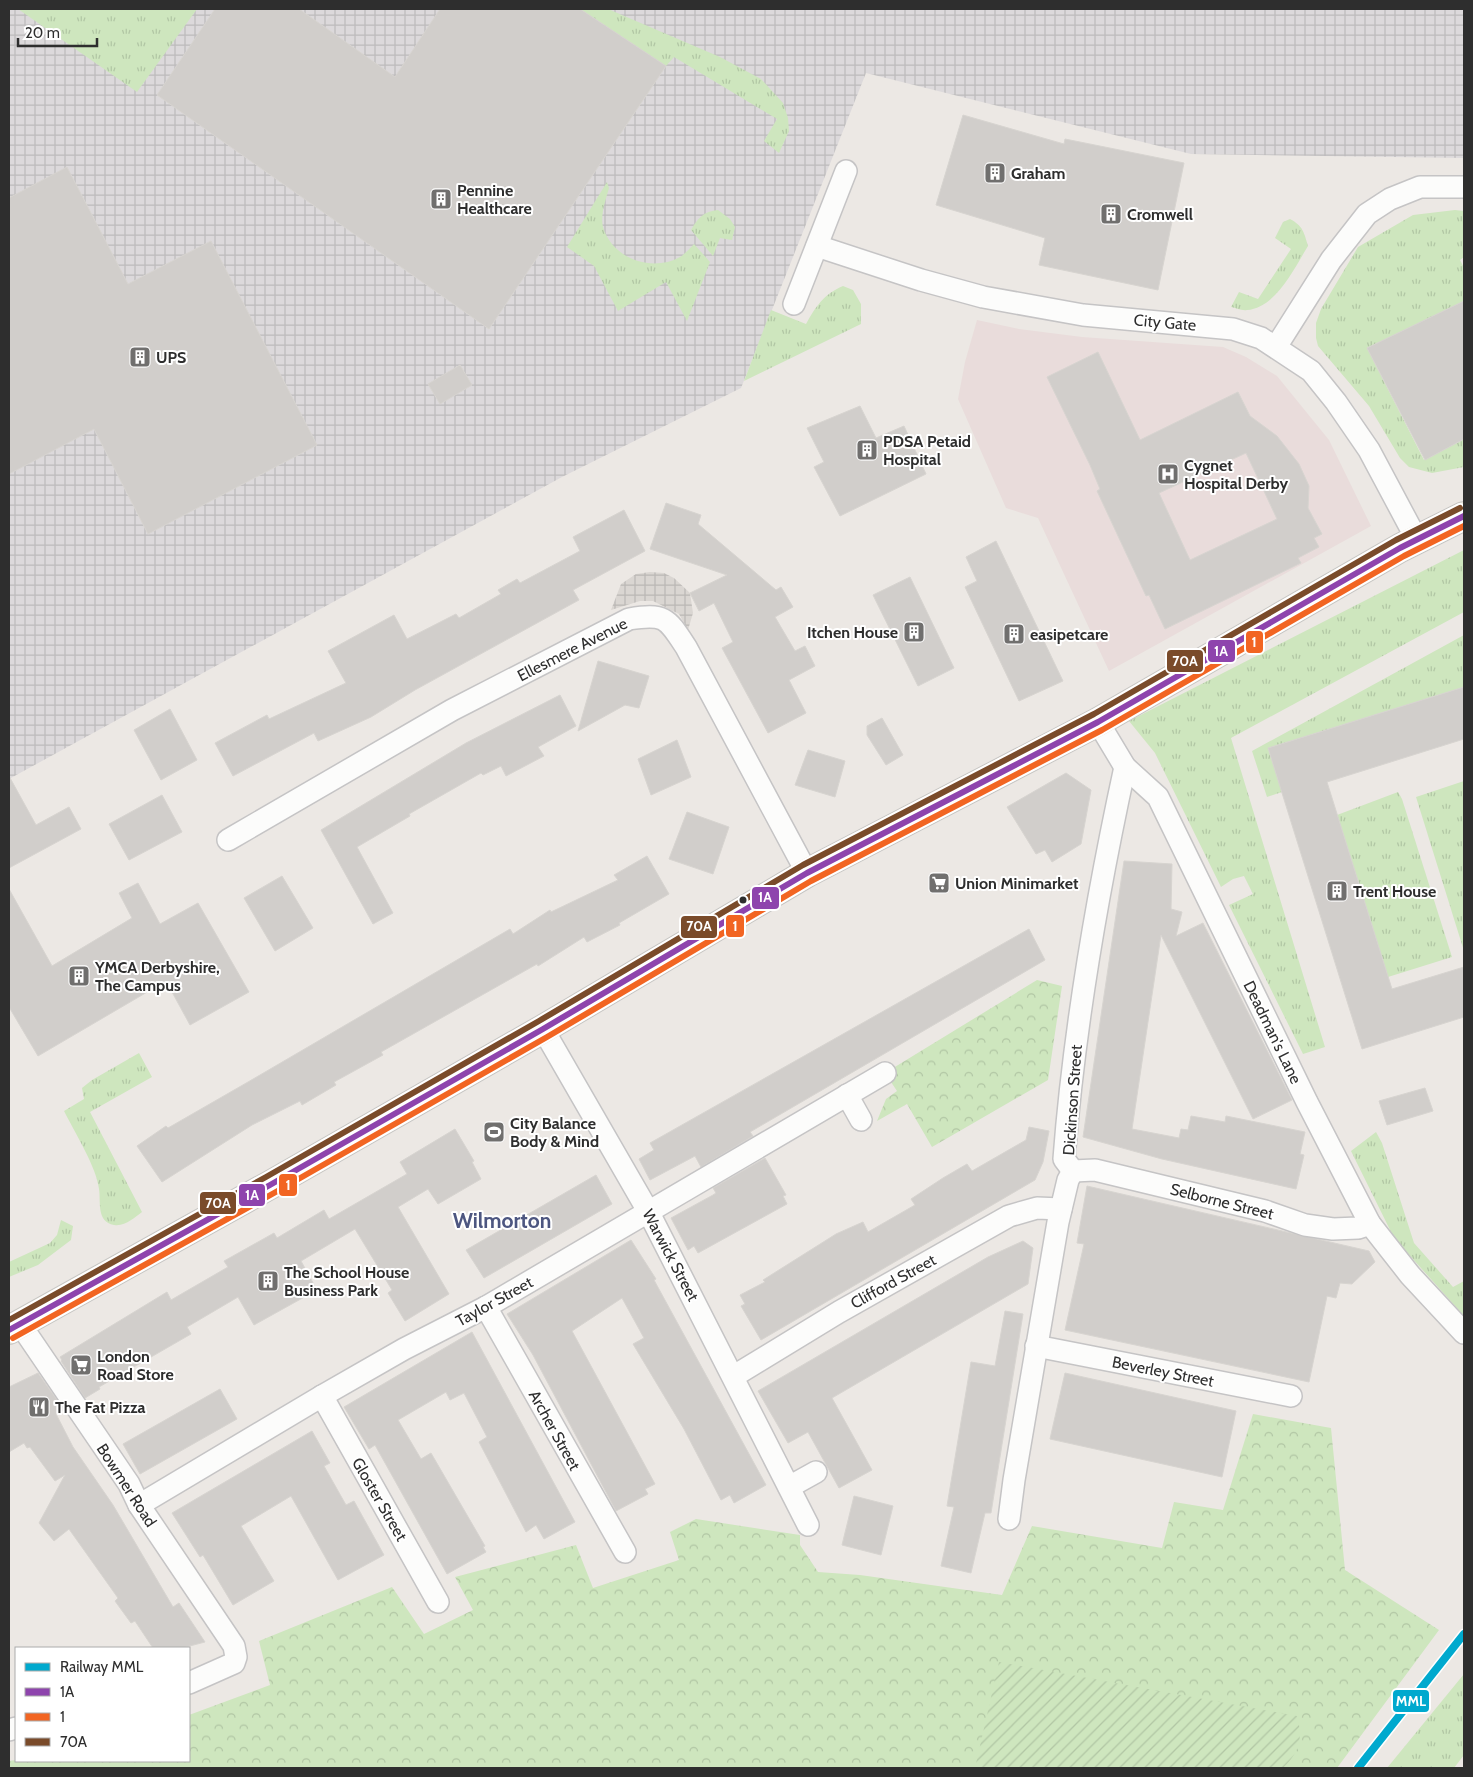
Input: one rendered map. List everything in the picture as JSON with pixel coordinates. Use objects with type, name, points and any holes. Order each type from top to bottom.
[{"type":"main road","points":[[14,1327],[544,1029],[807,873],[1098,722],[1417,540],[1464,516]]},
{"type":"street","points":[[794,304],[846,172]]},
{"type":"street","points":[[1276,347],[1331,260],[1367,214],[1390,199],[1420,187],[1464,187]]},
{"type":"street","name":"City Gate","points":[[817,246],[921,280],[983,297],[1083,316],[1233,329],[1261,338],[1311,371],[1336,402],[1369,450],[1417,540]]},
{"type":"street","name":"Ellesmere Avenue","points":[[228,840],[452,710],[629,619],[653,616],[673,625],[807,873]]},
{"type":"street","name":"Deadman's Lane","points":[[1098,722],[1125,767],[1158,797],[1307,1102],[1370,1224],[1410,1275],[1464,1333]]},
{"type":"street","name":"Dickinson Street","points":[[1009,1519],[1036,1346],[1061,1209],[1073,1171],[1064,1159],[1069,1090],[1088,959],[1125,767]]},
{"type":"street","name":"Warwick Street","points":[[544,1029],[648,1211],[734,1376],[808,1525]]},
{"type":"street","name":"Taylor Street","points":[[140,1505],[322,1396],[404,1349],[486,1307],[885,1073]]},
{"type":"street","points":[[847,1095],[861,1120]]},
{"type":"street","name":"Selborne Street","points":[[1073,1171],[1095,1170],[1265,1211],[1305,1225],[1333,1229],[1358,1228],[1370,1224]]},
{"type":"street","name":"Clifford Street","points":[[734,1376],[839,1312],[1008,1216],[1037,1208],[1061,1209]]},
{"type":"street","name":"Archer Street","points":[[486,1307],[625,1552]]},
{"type":"street","name":"Bowmer Road","points":[[14,1327],[129,1484],[140,1505],[234,1646],[234,1663],[190,1683]]},
{"type":"street","name":"Beverley Street","points":[[1036,1346],[1291,1396]]},
{"type":"street","name":"Gloster Street","points":[[322,1396],[438,1602]]},
{"type":"street","points":[[789,1487],[816,1472]]},
{"type":"shaded area","points":[[9,9],[1464,9],[1464,158],[1191,154],[866,73],[741,388],[562,477],[9,779]]},
{"type":"shaded area","name":"Cygnet Hospital Derby","points":[[977,320],[1019,329],[1082,337],[1223,347],[1246,357],[1277,376],[1329,440],[1371,526],[1109,671],[1038,518],[1006,508],[958,399],[965,362]]},
{"type":"shaded area","points":[[664,573],[674,578],[690,593],[693,613],[688,630],[679,614],[653,601],[640,601],[611,610],[621,584],[636,574]]},
{"type":"green space","points":[[18,9],[197,9],[137,92]]},
{"type":"green space","points":[[580,9],[608,9],[720,57],[761,79],[783,103],[788,118],[789,131],[779,153],[764,141],[777,119],[674,57],[666,66]]},
{"type":"green space","points":[[607,182],[609,188],[603,212],[603,227],[615,247],[624,254],[634,260],[645,263],[669,262],[686,253],[694,244],[710,262],[687,321],[666,282],[618,311],[594,266],[567,247]]},
{"type":"green space","points":[[718,210],[730,219],[735,227],[732,240],[720,238],[713,256],[691,230],[702,216]]},
{"type":"green space","points":[[1455,210],[1464,211],[1464,257],[1460,260],[1464,268],[1464,301],[1367,348],[1424,460],[1464,439],[1464,467],[1432,473],[1409,467],[1400,458],[1369,406],[1318,346],[1316,323],[1321,309],[1358,247],[1413,215]]},
{"type":"green space","points":[[1290,219],[1298,224],[1302,230],[1308,246],[1291,275],[1276,294],[1257,308],[1241,310],[1231,307],[1239,292],[1258,299],[1291,249],[1275,238],[1283,222]]},
{"type":"green space","points":[[843,286],[853,290],[861,304],[861,324],[744,381],[771,310],[806,324],[821,301]]},
{"type":"green space","points":[[1464,550],[1464,612],[1231,738],[1325,1047],[1303,1054],[1229,905],[1253,894],[1244,876],[1233,879],[1221,887],[1155,753],[1129,721]]},
{"type":"green space","points":[[1464,635],[1464,687],[1269,748],[1282,792],[1267,797],[1252,751]]},
{"type":"green space","points":[[1464,781],[1464,951],[1416,797]]},
{"type":"green space","points":[[1398,792],[1402,799],[1452,957],[1388,977],[1337,815]]},
{"type":"green space","points":[[1037,980],[1062,986],[1048,1080],[932,1147],[907,1104],[877,1121],[886,1099],[897,1091],[885,1073]]},
{"type":"green space","points":[[139,1053],[152,1077],[90,1112],[142,1212],[126,1223],[114,1225],[104,1220],[100,1210],[99,1189],[94,1171],[64,1111],[84,1099],[82,1088],[92,1080]]},
{"type":"green space","points":[[1376,1132],[1382,1143],[1414,1243],[1453,1287],[1464,1281],[1464,1316],[1394,1238],[1351,1151]]},
{"type":"green space","points":[[61,1220],[73,1226],[71,1240],[38,1265],[9,1277],[9,1262],[50,1243],[57,1235]]},
{"type":"green space","points":[[1253,1414],[1331,1428],[1345,1570],[1439,1630],[1337,1768],[9,1768],[9,1761],[15,1760],[15,1762],[190,1762],[190,1715],[270,1685],[259,1641],[392,1587],[424,1634],[473,1610],[455,1577],[576,1545],[593,1588],[679,1560],[670,1532],[696,1519],[800,1535],[800,1545],[818,1572],[860,1575],[1002,1595],[1032,1526],[1162,1548],[1174,1502],[1223,1510]]},
{"type":"green space","points":[[999,1662],[1297,1716],[1300,1731],[1299,1744],[1289,1762],[1283,1768],[975,1768]]},
{"type":"green space","points":[[1464,1674],[1464,1755],[1454,1768],[1387,1768]]},
{"type":"building","name":"Pennine Healthcare","points":[[215,9],[299,9],[395,77],[440,9],[580,9],[666,66],[489,329],[157,95]]},
{"type":"building","name":"Cromwell","points":[[963,115],[1064,144],[1065,139],[1184,163],[1158,290],[1039,265],[1045,238],[936,205]]},
{"type":"building","name":"UPS","points":[[67,167],[128,284],[211,241],[317,445],[148,534],[94,429],[9,474],[9,198]]},
{"type":"building","points":[[1464,301],[1464,439],[1425,460],[1367,348]]},
{"type":"building","points":[[1098,352],[1140,440],[1238,392],[1250,416],[1277,436],[1299,464],[1309,486],[1308,508],[1322,534],[1314,538],[1319,547],[1298,558],[1301,563],[1165,629],[1149,595],[1146,596],[1097,491],[1100,489],[1090,465],[1047,377]],"holes":[[[1246,453],[1277,519],[1190,560],[1159,493]]]},
{"type":"building","points":[[460,365],[472,385],[440,404],[428,384]]},
{"type":"building","name":"PDSA Petaid Hospital","points":[[860,406],[876,438],[904,426],[926,474],[840,516],[814,467],[824,462],[807,428]]},
{"type":"building","points":[[666,503],[701,515],[698,524],[776,590],[781,587],[793,607],[775,617],[795,651],[805,646],[815,666],[789,680],[806,713],[768,733],[722,648],[733,642],[714,603],[699,611],[690,593],[727,575],[650,549]]},
{"type":"building","points":[[624,510],[645,551],[573,590],[579,600],[415,690],[371,717],[318,741],[314,733],[233,776],[215,743],[267,715],[269,719],[346,683],[328,651],[394,615],[407,639],[456,614],[459,618],[501,594],[498,590],[517,579],[520,583],[580,551],[573,537]]},
{"type":"building","name":"easipetcare","points":[[996,541],[1063,681],[1019,701],[965,587],[977,581],[966,557]]},
{"type":"building","name":"Itchen House","points":[[910,577],[954,668],[918,686],[873,595]]},
{"type":"building","points":[[598,661],[649,676],[639,708],[625,705],[578,731]]},
{"type":"building","name":"Trent House","points":[[1464,687],[1464,739],[1327,782],[1392,989],[1464,967],[1464,1017],[1362,1049],[1268,748]]},
{"type":"building","points":[[560,695],[576,726],[538,747],[544,756],[506,776],[501,766],[483,775],[481,773],[409,814],[410,816],[357,847],[393,913],[373,924],[321,830],[466,743]]},
{"type":"building","points":[[170,709],[197,760],[161,780],[134,730]]},
{"type":"building","points":[[882,718],[903,755],[886,765],[867,735],[867,726]]},
{"type":"building","points":[[677,740],[691,777],[651,795],[638,759]]},
{"type":"building","points":[[808,750],[845,761],[835,797],[795,785]]},
{"type":"building","points":[[1066,773],[1091,790],[1081,844],[1052,862],[1045,850],[1036,854],[1007,807]]},
{"type":"building","points":[[9,776],[36,825],[69,807],[81,829],[9,868]]},
{"type":"building","points":[[162,795],[182,832],[129,860],[109,824]]},
{"type":"building","points":[[687,812],[729,827],[713,874],[669,859]]},
{"type":"building","points":[[647,856],[669,894],[619,923],[620,925],[587,942],[584,937],[538,966],[537,964],[381,1052],[383,1055],[334,1082],[336,1085],[302,1105],[300,1101],[252,1125],[162,1182],[137,1146],[166,1126],[168,1128],[510,929],[513,934],[550,910],[551,912],[618,880],[614,875]]},
{"type":"building","points":[[1124,861],[1172,864],[1171,909],[1182,912],[1176,936],[1203,923],[1292,1100],[1253,1119],[1161,935],[1132,1129],[1179,1138],[1181,1129],[1188,1130],[1191,1116],[1225,1122],[1226,1116],[1305,1132],[1300,1154],[1304,1155],[1296,1189],[1162,1159],[1083,1137]]},
{"type":"building","points":[[282,876],[313,928],[275,951],[244,898]]},
{"type":"building","points":[[138,883],[160,924],[198,903],[249,992],[190,1025],[166,981],[38,1056],[9,1007],[9,889],[52,966],[132,918],[119,893]]},
{"type":"building","points":[[1029,929],[1045,960],[750,1132],[753,1136],[701,1167],[695,1156],[650,1180],[639,1159],[654,1150],[650,1143]]},
{"type":"building","points":[[1425,1088],[1433,1111],[1387,1125],[1379,1101]]},
{"type":"building","points":[[1029,1127],[1049,1131],[1043,1162],[1035,1180],[761,1340],[741,1306],[745,1304],[740,1295],[765,1282],[763,1280],[836,1234],[863,1222],[868,1232],[915,1205],[911,1199],[943,1178],[967,1164],[972,1171],[1026,1140]]},
{"type":"building","points":[[455,1129],[474,1161],[472,1162],[481,1179],[438,1204],[428,1189],[398,1207],[449,1294],[405,1321],[388,1293],[392,1290],[355,1229],[301,1261],[317,1290],[254,1325],[238,1297],[187,1327],[191,1334],[99,1387],[100,1389],[85,1398],[60,1357],[167,1292],[171,1300],[228,1267],[224,1261],[274,1233],[277,1238],[324,1210],[329,1219],[407,1174],[400,1162]]},
{"type":"building","points":[[765,1158],[786,1195],[783,1196],[787,1204],[698,1253],[694,1246],[688,1250],[671,1218],[713,1195],[716,1193],[713,1188]]},
{"type":"building","points":[[596,1175],[612,1204],[484,1278],[466,1250]]},
{"type":"building","points":[[1087,1186],[1369,1251],[1375,1262],[1352,1284],[1340,1283],[1336,1298],[1327,1296],[1309,1382],[1065,1330],[1084,1244],[1077,1243]]},
{"type":"building","points":[[631,1240],[656,1279],[654,1280],[766,1485],[734,1503],[730,1495],[721,1500],[684,1429],[633,1344],[644,1338],[622,1298],[572,1331],[655,1484],[645,1489],[648,1494],[616,1511],[533,1355],[507,1314]]},
{"type":"building","points":[[1023,1241],[1033,1248],[1028,1284],[832,1398],[872,1470],[839,1488],[808,1432],[788,1443],[758,1391],[988,1257]]},
{"type":"building","points":[[1005,1311],[1023,1314],[991,1513],[985,1513],[971,1573],[941,1566],[954,1507],[947,1506],[971,1362],[995,1366]]},
{"type":"building","points":[[472,1332],[575,1522],[544,1539],[536,1525],[526,1532],[479,1442],[487,1437],[464,1393],[450,1400],[446,1392],[398,1420],[421,1459],[431,1453],[485,1546],[483,1547],[486,1552],[447,1574],[375,1445],[369,1449],[344,1407]]},
{"type":"building","points":[[38,1373],[64,1410],[56,1414],[73,1447],[113,1505],[173,1607],[179,1603],[205,1642],[186,1647],[152,1647],[135,1621],[131,1623],[115,1601],[118,1598],[69,1529],[54,1541],[39,1523],[65,1475],[55,1481],[30,1447],[27,1448],[24,1443],[9,1452],[9,1387]]},
{"type":"building","points":[[1065,1373],[1236,1411],[1222,1477],[1050,1439]]},
{"type":"building","points":[[220,1389],[237,1419],[140,1474],[123,1444]]},
{"type":"building","points":[[312,1431],[330,1463],[324,1466],[346,1505],[354,1501],[384,1555],[338,1580],[291,1496],[241,1526],[274,1581],[233,1605],[203,1555],[200,1557],[172,1513]]},
{"type":"building","points":[[854,1496],[893,1506],[881,1555],[842,1545]]},
{"type":"rail line","name":"MML","points":[[1358,1768],[1464,1634]]},
{"type":"transit line","name":"70A","points":[[9,1320],[266,1177],[539,1021],[803,865],[1094,714],[1396,540],[1460,508]]},
{"type":"transit line","name":"1A","points":[[9,1330],[270,1185],[543,1029],[807,873],[1098,722],[1400,548],[1464,516]]},
{"type":"transit line","name":"1","points":[[13,1338],[274,1193],[547,1037],[811,881],[1102,730],[1404,556],[1464,526]]},
{"type":"place","name":"Graham","points":[[995,173]]},
{"type":"place","name":"Pennine Healthcare","points":[[441,199]]},
{"type":"place","name":"Cromwell","points":[[1111,214]]},
{"type":"place","name":"UPS","points":[[140,357]]},
{"type":"place","name":"PDSA Petaid Hospital","points":[[867,450]]},
{"type":"place","name":"Cygnet Hospital Derby","points":[[1168,474]]},
{"type":"place","name":"Itchen House","points":[[914,632]]},
{"type":"place","name":"easipetcare","points":[[1014,634]]},
{"type":"place","name":"Union Minimarket","points":[[939,883]]},
{"type":"place","name":"Trent House","points":[[1337,891]]},
{"type":"place","name":"YMCA Derbyshire, The Campus","points":[[79,976]]},
{"type":"place","name":"City Balance Body & Mind","points":[[494,1132]]},
{"type":"place","name":"The School House Business Park","points":[[268,1281]]},
{"type":"place","name":"London Road Store","points":[[81,1365]]},
{"type":"place","name":"The Fat Pizza","points":[[39,1407]]},
{"type":"district","name":"Wilmorton","points":[[502,1221]]}]
